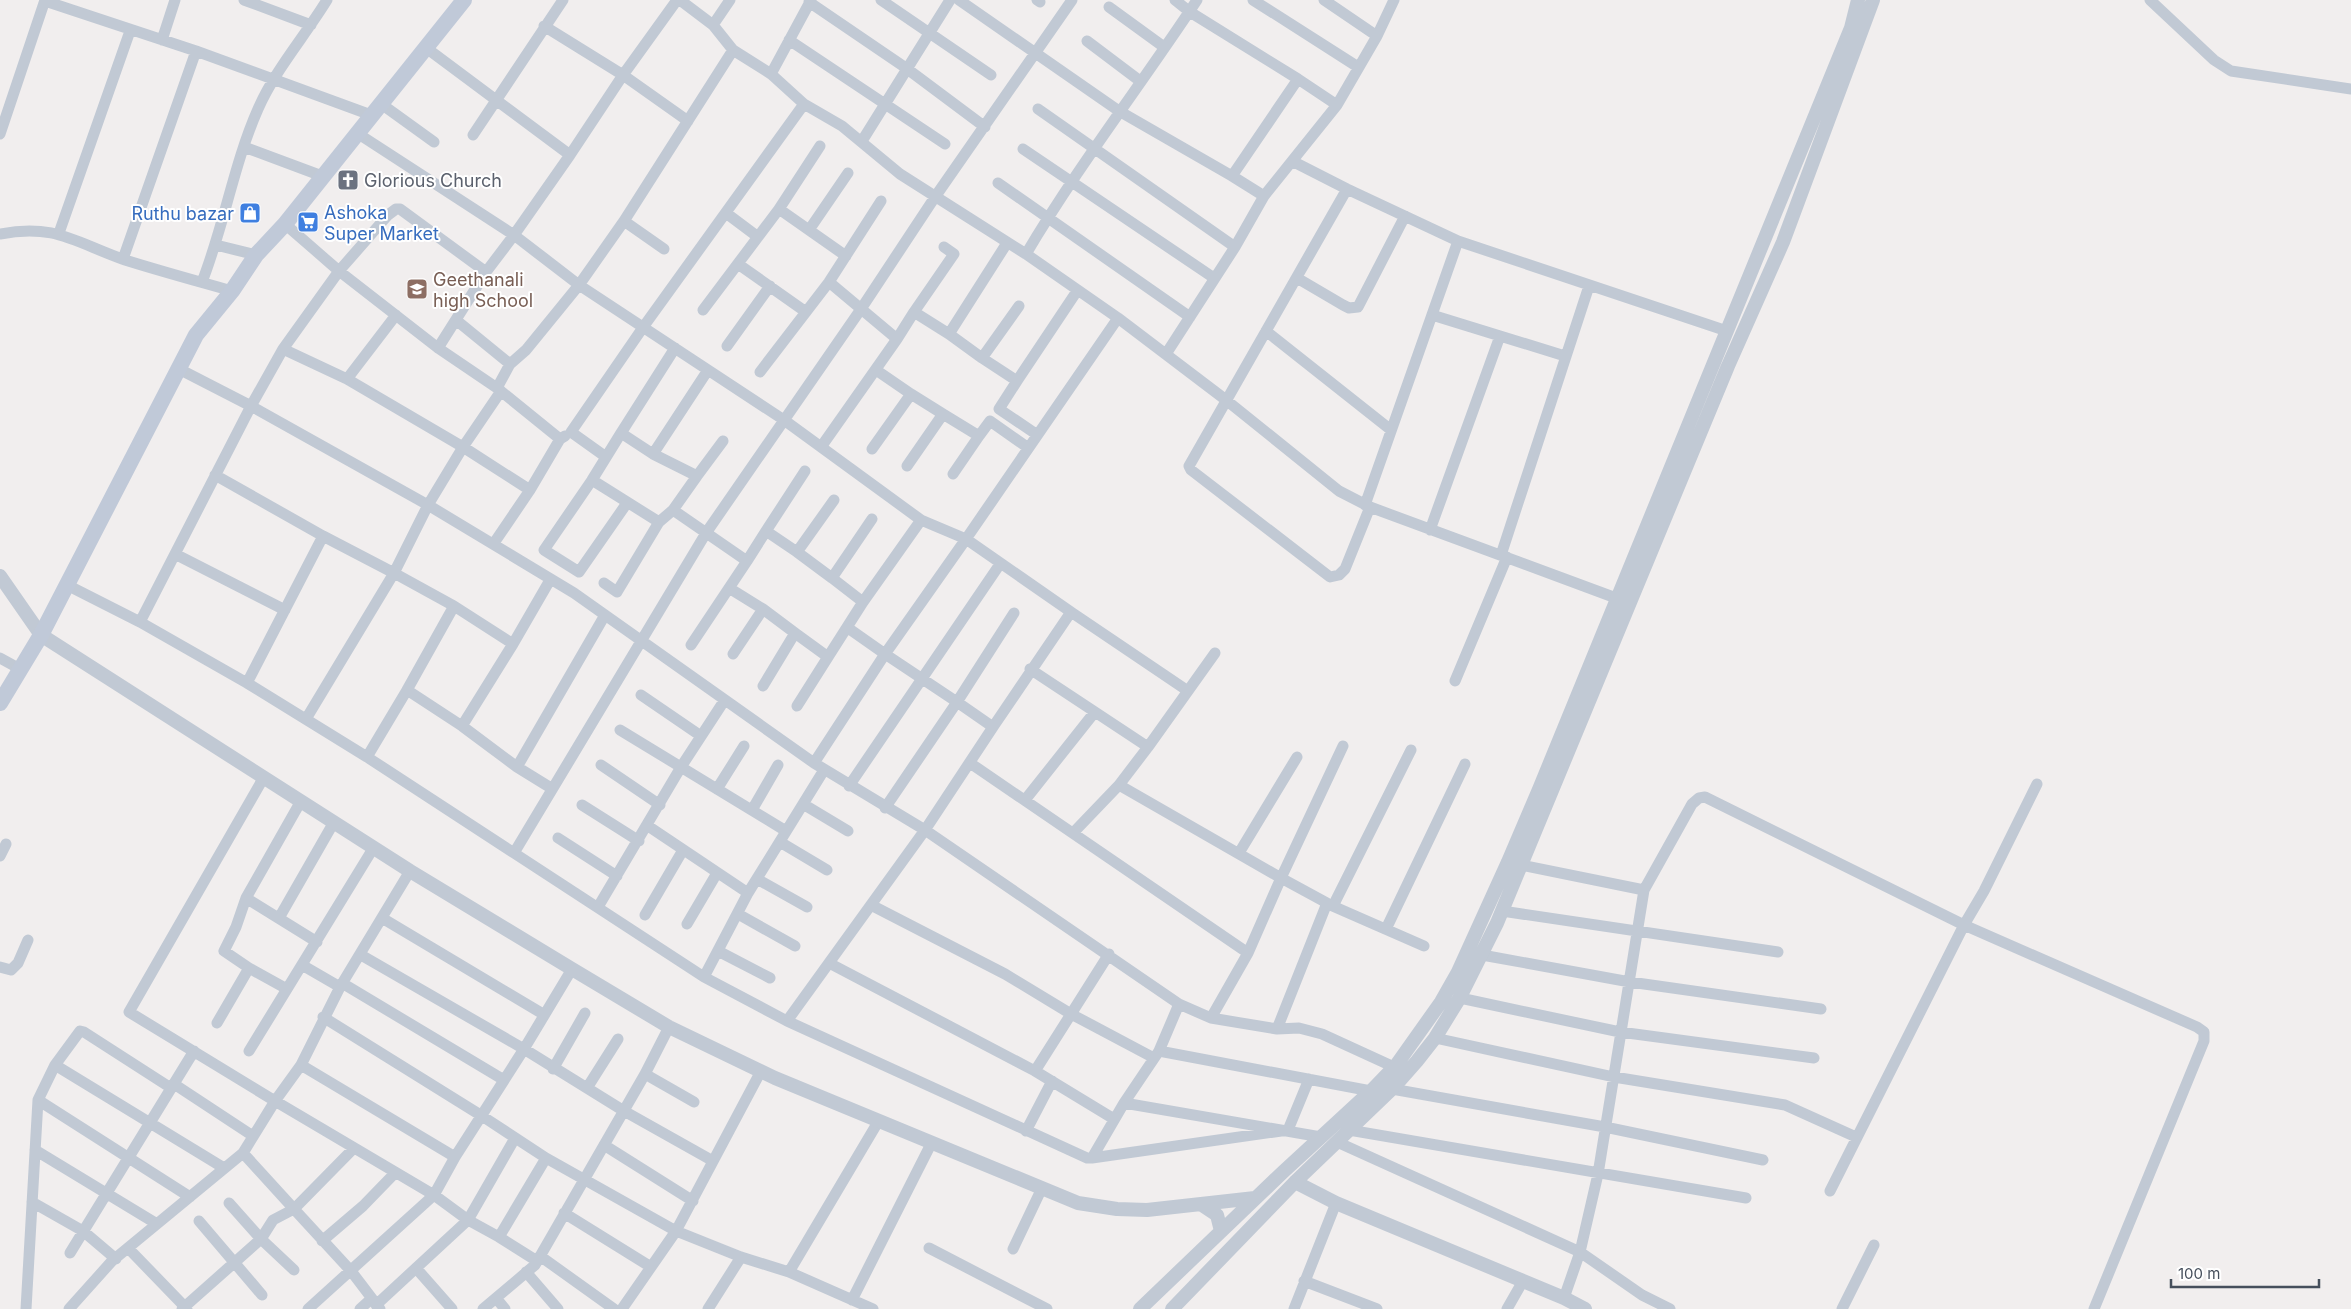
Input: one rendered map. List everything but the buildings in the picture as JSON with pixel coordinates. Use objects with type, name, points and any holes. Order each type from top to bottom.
[{"type":"main road","points":[[0,703],[41,635],[196,335],[232,291],[256,254],[285,224],[464,0]]},
{"type":"street","points":[[0,134],[45,0],[130,31],[196,51],[274,79],[376,109],[434,142]]},
{"type":"street","points":[[162,40],[175,0]]},
{"type":"street","points":[[244,0],[311,25]]},
{"type":"street","points":[[202,282],[216,245],[244,147],[258,108],[274,79],[327,0]]},
{"type":"street","points":[[473,135],[563,0]]},
{"type":"street","points":[[438,348],[486,272],[570,155],[623,75],[678,0],[713,25],[733,50],[771,74],[804,104],[842,126],[900,174],[1026,254],[1118,318],[1226,400],[1339,491],[1368,506],[1430,530],[1616,598]]},
{"type":"street","points":[[713,25],[730,0]]},
{"type":"street","points":[[881,0],[991,75]]},
{"type":"street","points":[[862,141],[950,0]]},
{"type":"street","points":[[958,0],[1119,111],[1264,196]]},
{"type":"street","points":[[514,853],[551,788],[706,532],[862,309],[935,197],[1072,0]]},
{"type":"street","points":[[1175,0],[1190,12],[1337,105]]},
{"type":"street","points":[[1026,254],[1071,182],[1197,0]]},
{"type":"street","points":[[1253,0],[1358,67]]},
{"type":"street","points":[[1324,0],[1377,36]]},
{"type":"street","points":[[1140,1309],[1255,1198],[1371,1091],[1394,1067],[1441,1002],[1458,972],[1508,862],[1727,331],[1851,28],[1858,0]]},
{"type":"street","points":[[1173,1309],[1295,1182],[1392,1089],[1435,1038],[1460,998],[1502,911],[1721,382],[1782,242],[1873,0]]},
{"type":"street","points":[[2150,0],[2214,60],[2231,71],[2351,89]]},
{"type":"street","points":[[771,74],[810,1],[906,68],[985,127]]},
{"type":"street","points":[[1166,354],[1235,247],[1264,196],[1337,105],[1377,36],[1389,2]]},
{"type":"street","points":[[1109,7],[1164,47]]},
{"type":"street","points":[[544,26],[623,75],[688,121]]},
{"type":"street","points":[[59,233],[130,31]]},
{"type":"street","points":[[789,40],[945,144]]},
{"type":"street","points":[[1087,41],[1140,81]]},
{"type":"street","points":[[425,47],[570,155]]},
{"type":"street","points":[[306,719],[394,573],[428,505],[499,389],[510,364],[526,350],[579,285],[624,221],[733,50]]},
{"type":"street","points":[[123,259],[196,51]]},
{"type":"street","points":[[1232,176],[1298,79]]},
{"type":"street","points":[[494,544],[530,490],[560,439],[571,432],[644,326],[804,104]]},
{"type":"street","points":[[1038,109],[1235,247]]},
{"type":"street","points":[[357,133],[514,235],[579,285],[644,326],[674,348],[784,420],[921,520],[966,539],[1188,691]]},
{"type":"street","points":[[703,310],[779,209],[820,146]]},
{"type":"street","points":[[244,147],[322,176]]},
{"type":"street","points":[[1023,149],[1214,278]]},
{"type":"street","points":[[1292,161],[1458,241],[1727,331]]},
{"type":"street","points":[[809,230],[848,173]]},
{"type":"street","points":[[998,183],[1190,317]]},
{"type":"street","points":[[1347,189],[1189,462],[1189,468],[1327,576],[1339,575],[1345,569],[1368,506],[1391,430],[1458,241]]},
{"type":"street","points":[[760,372],[829,282],[881,201]]},
{"type":"street","points":[[140,622],[251,406],[283,349],[339,271],[388,216],[398,208],[486,272]]},
{"type":"street","points":[[779,209],[846,256]]},
{"type":"street","points":[[726,213],[758,236]]},
{"type":"street","points":[[1297,278],[1343,306],[1349,308],[1358,307],[1404,216]]},
{"type":"street","points":[[624,221],[664,249]]},
{"type":"street","points":[[285,224],[339,271],[438,348],[499,389],[560,439]]},
{"type":"street","points":[[0,234],[36,230],[59,233],[123,259],[232,291]]},
{"type":"street","points":[[949,334],[1007,243]]},
{"type":"street","points":[[216,245],[256,254]]},
{"type":"street","points":[[821,447],[876,370],[954,254],[944,247]]},
{"type":"street","points":[[738,264],[806,312]]},
{"type":"street","points":[[829,282],[897,339]]},
{"type":"street","points":[[728,346],[770,286]]},
{"type":"street","points":[[1455,682],[1504,556],[1565,356],[1589,286]]},
{"type":"street","points":[[1036,434],[999,409],[1077,290]]},
{"type":"street","points":[[982,358],[1019,306]]},
{"type":"street","points":[[914,312],[1017,381]]},
{"type":"street","points":[[347,379],[396,315]]},
{"type":"street","points":[[1432,315],[1565,356]]},
{"type":"street","points":[[814,763],[885,654],[1118,318]]},
{"type":"street","points":[[456,320],[510,364]]},
{"type":"street","points":[[1266,331],[1391,430]]},
{"type":"street","points":[[1430,530],[1500,336]]},
{"type":"street","points":[[627,503],[579,572],[544,550],[592,480],[674,348]]},
{"type":"street","points":[[283,349],[347,379],[463,446],[530,490]]},
{"type":"street","points":[[178,369],[251,406],[428,505],[574,594],[824,770],[924,830],[1109,954],[1179,1004],[1211,1018],[1277,1029],[1299,1028],[1322,1034],[1394,1067]]},
{"type":"street","points":[[653,454],[708,370]]},
{"type":"street","points":[[876,370],[979,436]]},
{"type":"street","points":[[872,450],[911,394]]},
{"type":"street","points":[[907,466],[943,414]]},
{"type":"street","points":[[954,474],[990,421],[1027,447]]},
{"type":"street","points":[[571,432],[606,457]]},
{"type":"street","points":[[620,433],[653,454],[697,476]]},
{"type":"street","points":[[604,583],[617,592],[659,522],[673,510],[723,441]]},
{"type":"street","points":[[691,645],[805,471]]},
{"type":"street","points":[[215,475],[323,536],[454,606],[513,644]]},
{"type":"street","points":[[592,480],[659,522]]},
{"type":"street","points":[[797,552],[834,500]]},
{"type":"street","points":[[673,510],[747,561]]},
{"type":"street","points":[[832,578],[872,519]]},
{"type":"street","points":[[797,706],[863,602],[921,520]]},
{"type":"street","points":[[766,531],[863,602]]},
{"type":"street","points":[[247,683],[323,536]]},
{"type":"street","points":[[175,554],[285,610]]},
{"type":"street","points":[[849,786],[1000,564]]},
{"type":"street","points":[[0,576],[41,635],[410,871],[669,1027],[761,1071],[878,1122],[1078,1203],[1117,1209],[1147,1210],[1255,1198]]},
{"type":"street","points":[[462,726],[550,580]]},
{"type":"street","points":[[67,585],[140,622],[306,719],[704,977],[787,1021],[1082,1156],[1092,1158],[1288,1130]]},
{"type":"street","points":[[730,588],[763,609],[828,657]]},
{"type":"street","points":[[367,757],[454,606]]},
{"type":"street","points":[[734,654],[763,609]]},
{"type":"street","points":[[787,1021],[924,830],[970,763],[1030,669],[1071,612]]},
{"type":"street","points":[[885,808],[957,702],[1014,613]]},
{"type":"street","points":[[517,767],[606,615]]},
{"type":"street","points":[[848,628],[993,727]]},
{"type":"street","points":[[762,686],[795,633]]},
{"type":"street","points":[[1073,833],[1119,785],[1215,652]]},
{"type":"street","points":[[0,658],[20,669]]},
{"type":"street","points":[[1030,669],[1148,747]]},
{"type":"street","points":[[406,690],[462,726],[517,767],[551,788]]},
{"type":"street","points":[[641,695],[701,736]]},
{"type":"street","points":[[598,907],[724,701]]},
{"type":"street","points":[[1026,800],[1094,713]]},
{"type":"street","points":[[620,730],[786,831]]},
{"type":"street","points":[[717,788],[744,746]]},
{"type":"street","points":[[1211,1018],[1248,953],[1343,746]]},
{"type":"street","points":[[1277,1029],[1330,904],[1411,750]]},
{"type":"street","points":[[1239,852],[1297,756]]},
{"type":"street","points":[[970,763],[1248,953]]},
{"type":"street","points":[[1386,929],[1465,764]]},
{"type":"street","points":[[601,765],[660,805]]},
{"type":"street","points":[[752,810],[778,765]]},
{"type":"street","points":[[704,977],[748,893],[824,770]]},
{"type":"street","points":[[264,778],[129,1012],[434,1195],[468,1220],[538,1259],[614,1309]]},
{"type":"street","points":[[1830,1191],[2037,784]]},
{"type":"street","points":[[1119,785],[1330,904],[1424,946]]},
{"type":"street","points":[[1564,1298],[1580,1252],[1598,1174],[1644,890],[1692,804],[1700,798],[1705,798],[1964,925],[2188,1023],[2204,1032],[2204,1041],[2094,1309]]},
{"type":"street","points":[[287,989],[224,951],[236,927],[246,898],[301,801]]},
{"type":"street","points":[[582,804],[639,841]]},
{"type":"street","points":[[803,804],[848,832]]},
{"type":"street","points":[[279,918],[334,822]]},
{"type":"street","points":[[648,826],[748,893]]},
{"type":"street","points":[[558,838],[617,876]]},
{"type":"street","points":[[780,842],[827,870]]},
{"type":"street","points":[[0,856],[6,844]]},
{"type":"street","points":[[249,1051],[374,847]]},
{"type":"street","points":[[645,915],[683,850]]},
{"type":"street","points":[[1521,865],[1644,890]]},
{"type":"street","points":[[69,1309],[128,1248],[243,1153],[275,1101],[301,1065],[341,985],[410,871]]},
{"type":"street","points":[[687,924],[717,872]]},
{"type":"street","points":[[757,878],[807,907]]},
{"type":"street","points":[[246,898],[316,942]]},
{"type":"street","points":[[871,904],[1005,974],[1071,1014],[1157,1054],[1371,1091]]},
{"type":"street","points":[[1502,911],[1778,952]]},
{"type":"street","points":[[738,914],[794,946]]},
{"type":"street","points":[[382,918],[544,1014]]},
{"type":"street","points":[[0,967],[11,970],[16,967],[28,940]]},
{"type":"street","points":[[718,951],[770,978]]},
{"type":"street","points":[[1035,1071],[1109,954]]},
{"type":"street","points":[[360,955],[524,1049],[624,1111],[713,1161]]},
{"type":"street","points":[[1482,955],[1630,982],[1821,1009]]},
{"type":"street","points":[[829,963],[1035,1071],[1114,1119]]},
{"type":"street","points":[[302,965],[341,985],[504,1080]]},
{"type":"street","points":[[217,1023],[250,968]]},
{"type":"street","points":[[308,1309],[434,1195],[456,1156],[572,969]]},
{"type":"street","points":[[1460,998],[1620,1032],[1814,1058]]},
{"type":"street","points":[[1092,1158],[1124,1103],[1157,1054],[1179,1004]]},
{"type":"street","points":[[553,1068],[585,1013]]},
{"type":"street","points":[[324,1017],[546,1158],[676,1231],[741,1257],[789,1272],[874,1309]]},
{"type":"street","points":[[483,1309],[526,1272],[538,1259],[646,1074],[669,1027]]},
{"type":"street","points":[[26,1309],[38,1100],[55,1065],[80,1031],[254,1136]]},
{"type":"street","points":[[1435,1038],[1614,1077],[1785,1106],[1856,1137]]},
{"type":"street","points":[[587,1088],[618,1039]]},
{"type":"street","points":[[70,1253],[194,1051]]},
{"type":"street","points":[[55,1065],[224,1168]]},
{"type":"street","points":[[301,1065],[456,1156]]},
{"type":"street","points":[[622,1309],[676,1231],[761,1071]]},
{"type":"street","points":[[646,1074],[694,1102]]},
{"type":"street","points":[[1288,1130],[1309,1079]]},
{"type":"street","points":[[1026,1131],[1052,1081]]},
{"type":"street","points":[[1392,1089],[1605,1127],[1763,1160]]},
{"type":"street","points":[[38,1100],[190,1197]]},
{"type":"street","points":[[1124,1103],[1288,1130],[1321,1138]]},
{"type":"street","points":[[789,1272],[878,1122]]},
{"type":"street","points":[[1349,1130],[1746,1198]]},
{"type":"street","points":[[360,1309],[376,1304],[468,1220],[515,1138]]},
{"type":"street","points":[[1337,1142],[1580,1252],[1642,1295],[1670,1309]]},
{"type":"street","points":[[852,1300],[931,1144]]},
{"type":"street","points":[[604,1146],[693,1201]]},
{"type":"street","points":[[128,1248],[185,1308],[261,1239],[273,1220],[294,1208],[354,1148]]},
{"type":"street","points":[[35,1150],[157,1224]]},
{"type":"street","points":[[243,1153],[351,1271],[376,1304]]},
{"type":"street","points":[[499,1237],[546,1158]]},
{"type":"street","points":[[1283,1172],[1295,1182],[1336,1203],[1564,1298],[1585,1309]]},
{"type":"street","points":[[322,1241],[363,1206],[395,1173]]},
{"type":"street","points":[[1013,1249],[1042,1188]]},
{"type":"street","points":[[32,1202],[83,1231],[116,1259]]},
{"type":"street","points":[[229,1202],[261,1239],[294,1270]]},
{"type":"street","points":[[1294,1309],[1336,1203]]},
{"type":"street","points":[[1202,1205],[1217,1215],[1221,1231]]},
{"type":"street","points":[[564,1213],[651,1267]]},
{"type":"street","points":[[199,1221],[235,1261],[262,1296]]},
{"type":"street","points":[[1842,1309],[1874,1245]]},
{"type":"street","points":[[929,1248],[1047,1309]]},
{"type":"street","points":[[708,1309],[741,1257]]},
{"type":"street","points":[[416,1268],[452,1309]]},
{"type":"street","points":[[526,1272],[558,1309]]},
{"type":"street","points":[[1304,1281],[1377,1309]]},
{"type":"street","points":[[1507,1309],[1523,1281]]},
{"type":"street","points":[[496,1298],[504,1309]]},
{"type":"place","name":"Glorious Church","points":[[348,180]]},
{"type":"place","name":"Ruthu bazar","points":[[250,213]]},
{"type":"place","name":"Ashoka Super Market","points":[[308,222]]},
{"type":"place","name":"Geethanali high School","points":[[417,289]]}]
